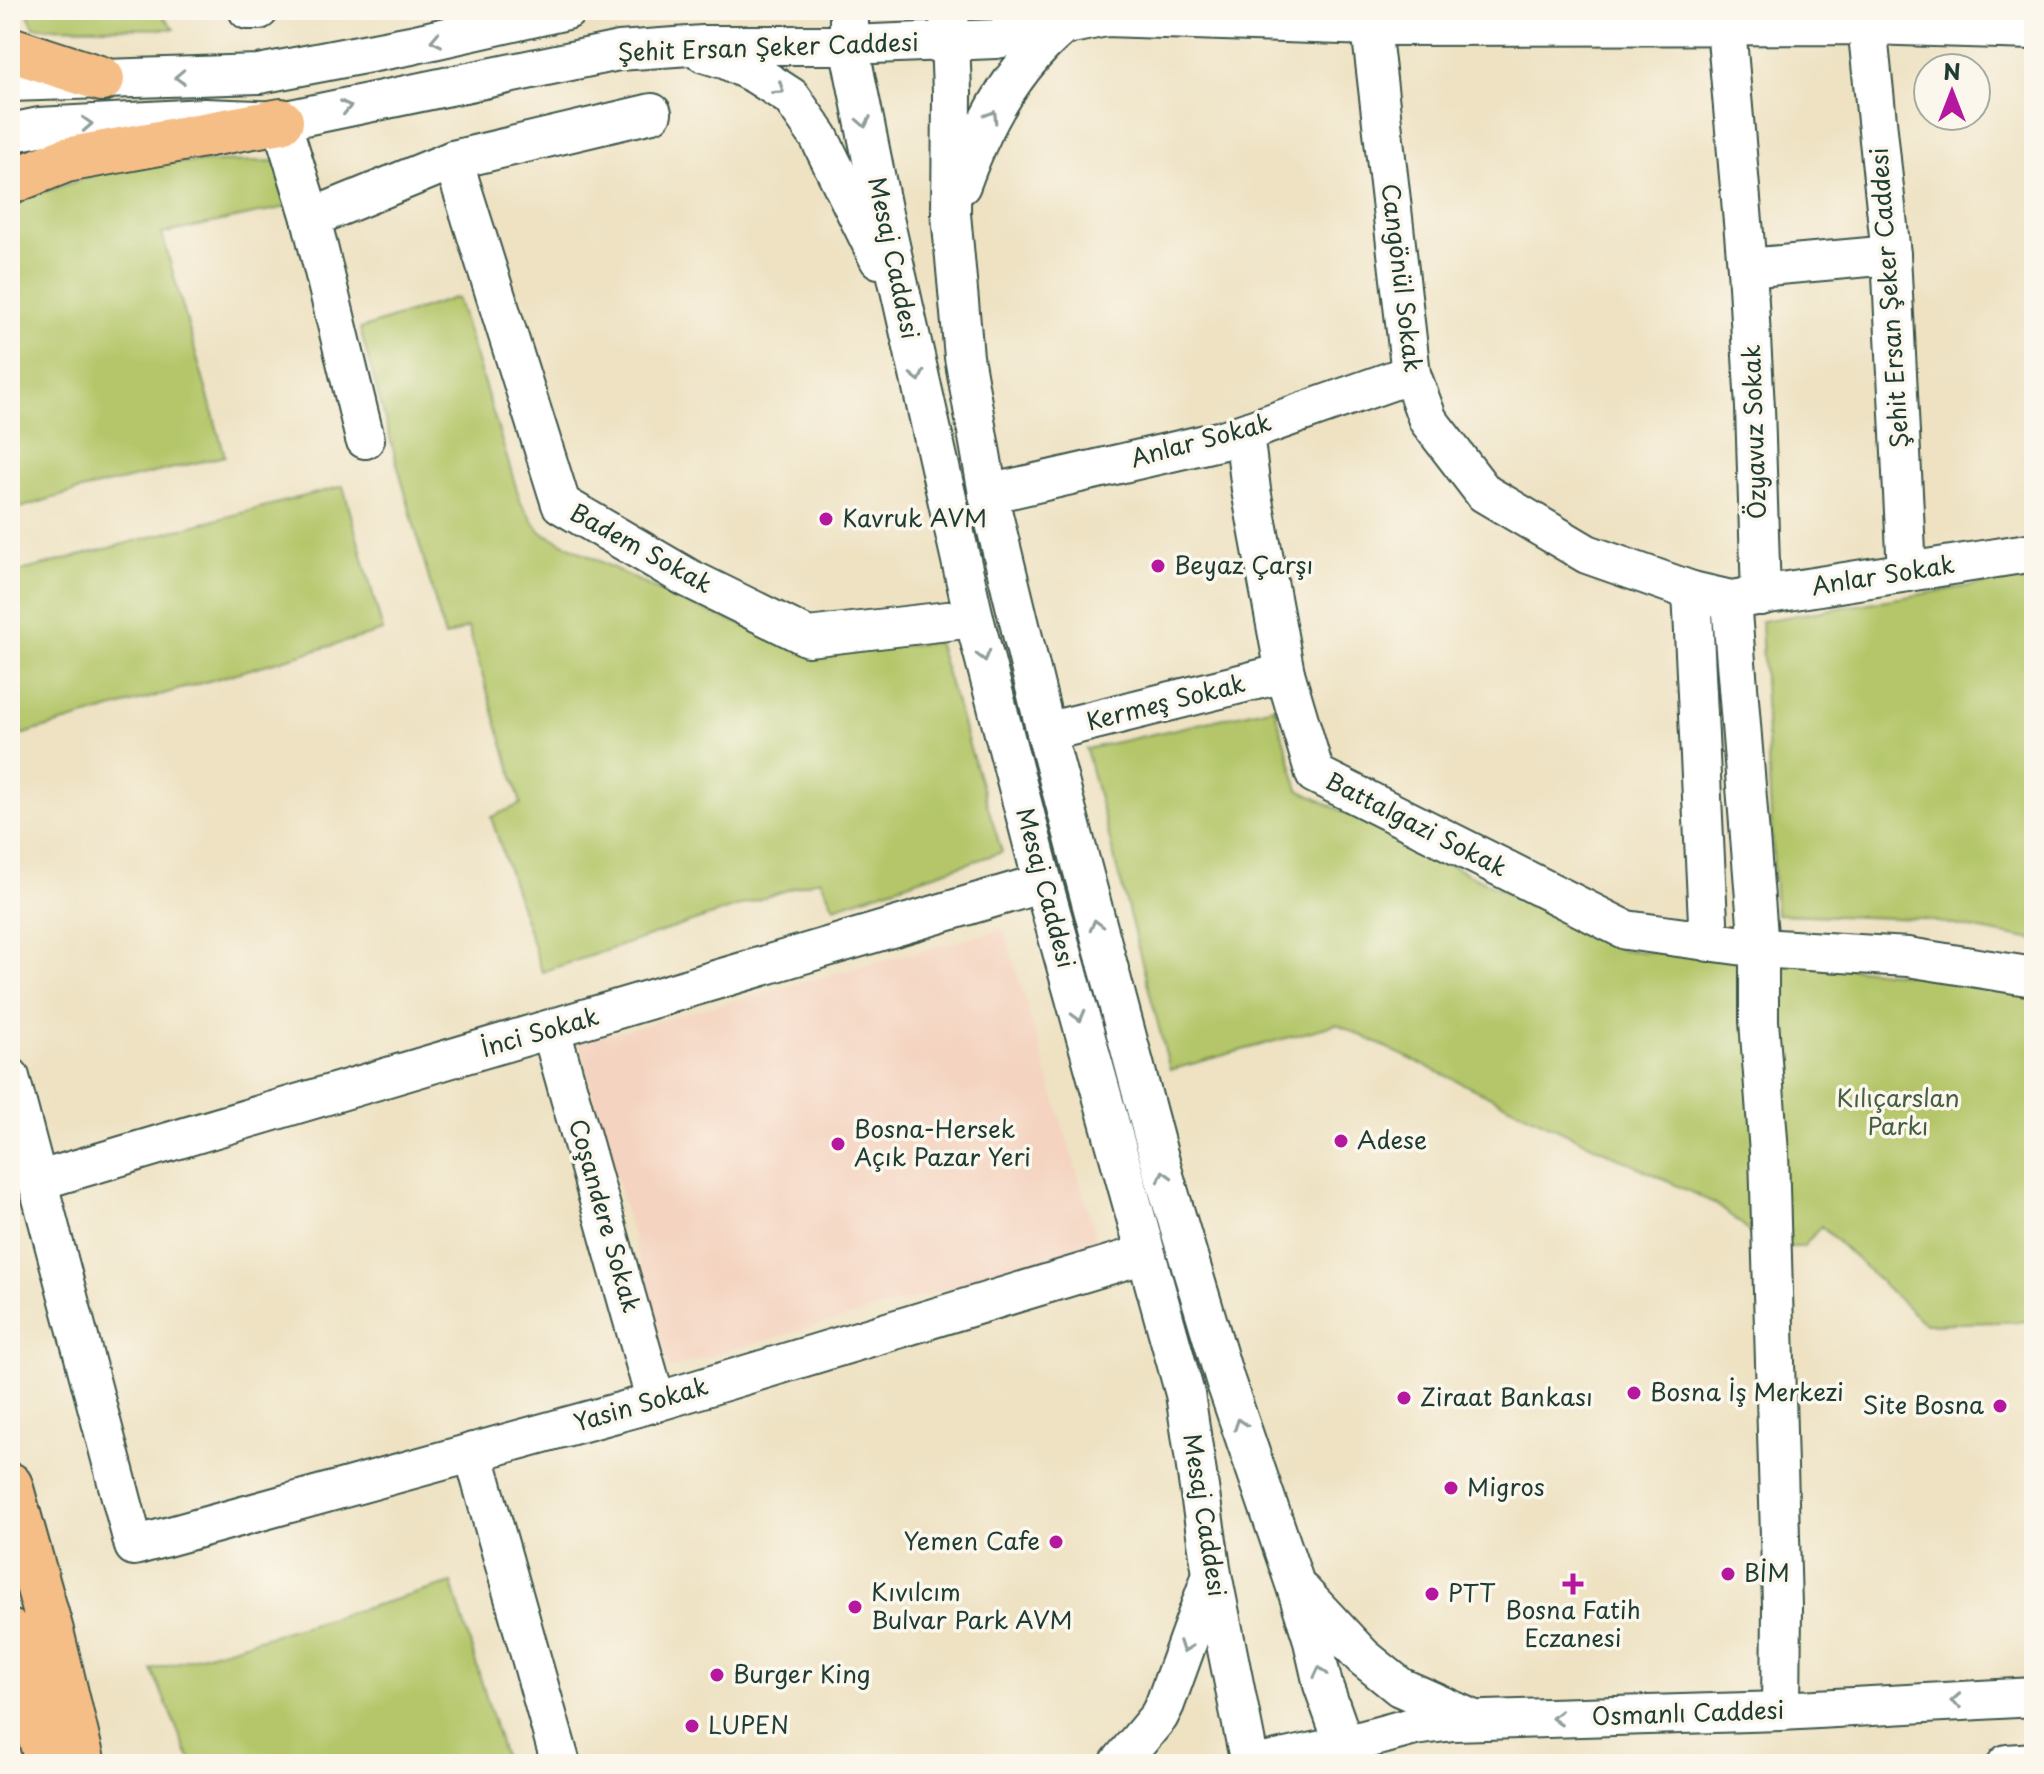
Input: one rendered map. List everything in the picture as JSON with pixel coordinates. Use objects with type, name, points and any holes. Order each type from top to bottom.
[{"type":"highway","points":[[10,49],[102,79]]},
{"type":"highway","points":[[10,182],[66,160],[281,121]]},
{"type":"highway","points":[[10,1485],[48,1764]]},
{"type":"highway","points":[[31,1631],[83,1764]]},
{"type":"highway","points":[[31,1631],[111,1764]]},
{"type":"street","points":[[248,10],[259,10]]},
{"type":"street","points":[[10,82],[259,74],[542,13]]},
{"type":"street","name":"Şehit Ersan Şeker Caddesi","points":[[10,133],[39,127],[204,118],[281,121],[619,51],[849,28],[950,25],[996,39],[1106,17],[1370,18],[1726,27],[1867,25],[2034,30]]},
{"type":"street","name":"Cangönül Sokak","points":[[1370,18],[1411,374],[1428,420],[1484,493],[1587,554],[1692,591],[1746,598]]},
{"type":"street","name":"Mesaj Caddesi","points":[[950,25],[951,214],[964,357],[988,494],[1046,732],[1167,1184],[1225,1380],[1295,1584],[1323,1685],[1348,1755]]},
{"type":"street","points":[[951,214],[977,140],[1040,44],[1064,25]]},
{"type":"street","name":"Şehit Ersan Şeker Caddesi","points":[[1867,25],[1891,255],[1907,572]]},
{"type":"street","name":"Özyavuz Sokak","points":[[1726,27],[1747,268],[1755,408],[1746,598],[1759,1021],[1769,1153],[1775,1300],[1782,1606],[1781,1711]]},
{"type":"street","name":"Mesaj Caddesi","points":[[849,28],[901,301],[974,618],[1043,883],[1185,1394],[1212,1574],[1250,1764]]},
{"type":"street","points":[[683,47],[727,60],[791,97],[819,137],[901,301]]},
{"type":"street","points":[[311,218],[453,160],[652,113]]},
{"type":"street","points":[[281,121],[311,218],[365,439]]},
{"type":"street","name":"Badem Sokak","points":[[453,160],[561,504],[686,577],[808,637],[974,618]]},
{"type":"street","points":[[1747,268],[1891,255]]},
{"type":"street","name":"Anlar Sokak","points":[[988,494],[1223,440],[1411,374]]},
{"type":"street","name":"Battalgazi Sokak","points":[[1244,433],[1251,490],[1285,673],[1315,774],[1626,930],[1759,948],[1908,957],[2034,977]]},
{"type":"street","name":"Anlar Sokak","points":[[1746,598],[2034,552]]},
{"type":"street","points":[[1692,591],[1709,942]]},
{"type":"street","name":"Kermeş Sokak","points":[[1046,732],[1285,673]]},
{"type":"street","name":"İnci Sokak","points":[[37,1181],[1043,883]]},
{"type":"street","name":"Coşandere Sokak","points":[[551,1030],[656,1402]]},
{"type":"street","points":[[10,1077],[37,1181]]},
{"type":"street","name":"Yasin Sokak","points":[[37,1181],[134,1546],[656,1402],[1145,1254]]},
{"type":"street","points":[[473,1452],[561,1764]]},
{"type":"street","points":[[1119,1764],[1159,1716],[1165,1704],[1212,1574]]},
{"type":"street","points":[[1295,1584],[1363,1657],[1400,1687],[1475,1721]]},
{"type":"street","name":"Osmanlı Caddesi","points":[[1259,1764],[1348,1755],[1415,1726],[2034,1697]]},
{"type":"street","points":[[2007,1764],[2034,1762]]},
{"type":"shaded area","name":"Bosna-Hersek Açık Pazar Yeri","points":[[1004,929],[1099,1246],[669,1368],[579,1042]]},
{"type":"green space","points":[[26,10],[157,10],[174,29],[34,27]]},
{"type":"green space","points":[[280,161],[291,206],[162,234],[225,456],[77,491],[10,511],[10,203],[132,163]]},
{"type":"green space","points":[[457,297],[521,503],[541,532],[671,597],[818,655],[937,642],[1002,852],[834,907],[820,879],[542,972],[491,817],[521,804],[468,627],[445,637],[360,329]]},
{"type":"green space","points":[[343,486],[383,631],[10,738],[10,574]]},
{"type":"green space","points":[[2031,576],[2034,606],[2034,940],[1922,919],[1776,914],[1761,621]]},
{"type":"green space","name":"Kılıçarslan Parkı","points":[[1274,707],[1299,790],[1622,950],[1807,963],[2034,989],[2034,1321],[1925,1324],[1821,1226],[1803,1247],[1759,1247],[1744,1226],[1714,1203],[1337,1024],[1170,1070],[1086,749]]},
{"type":"green space","points":[[452,1583],[506,1764],[194,1764],[152,1670]]},
{"type":"place","name":"Kavruk AVM","points":[[826,519]]},
{"type":"place","name":"Beyaz Çarşı","points":[[1158,566]]},
{"type":"place","name":"Adese","points":[[1341,1141]]},
{"type":"place","name":"Bosna-Hersek Açık Pazar Yeri","points":[[838,1144]]},
{"type":"place","name":"Bosna İş Merkezi","points":[[1634,1393]]},
{"type":"place","name":"Ziraat Bankası","points":[[1404,1398]]},
{"type":"place","name":"Site Bosna","points":[[2000,1406]]},
{"type":"place","name":"Migros","points":[[1451,1488]]},
{"type":"place","name":"Yemen Cafe","points":[[1056,1542]]},
{"type":"place","name":"BİM","points":[[1728,1574]]},
{"type":"place","name":"Bosna Fatih Eczanesi","points":[[1573,1584]]},
{"type":"place","name":"PTT","points":[[1432,1594]]},
{"type":"place","name":"Kıvılcım Bulvar Park AVM","points":[[855,1607]]},
{"type":"place","name":"Burger King","points":[[717,1675]]},
{"type":"place","name":"LUPEN","points":[[692,1726]]}]
